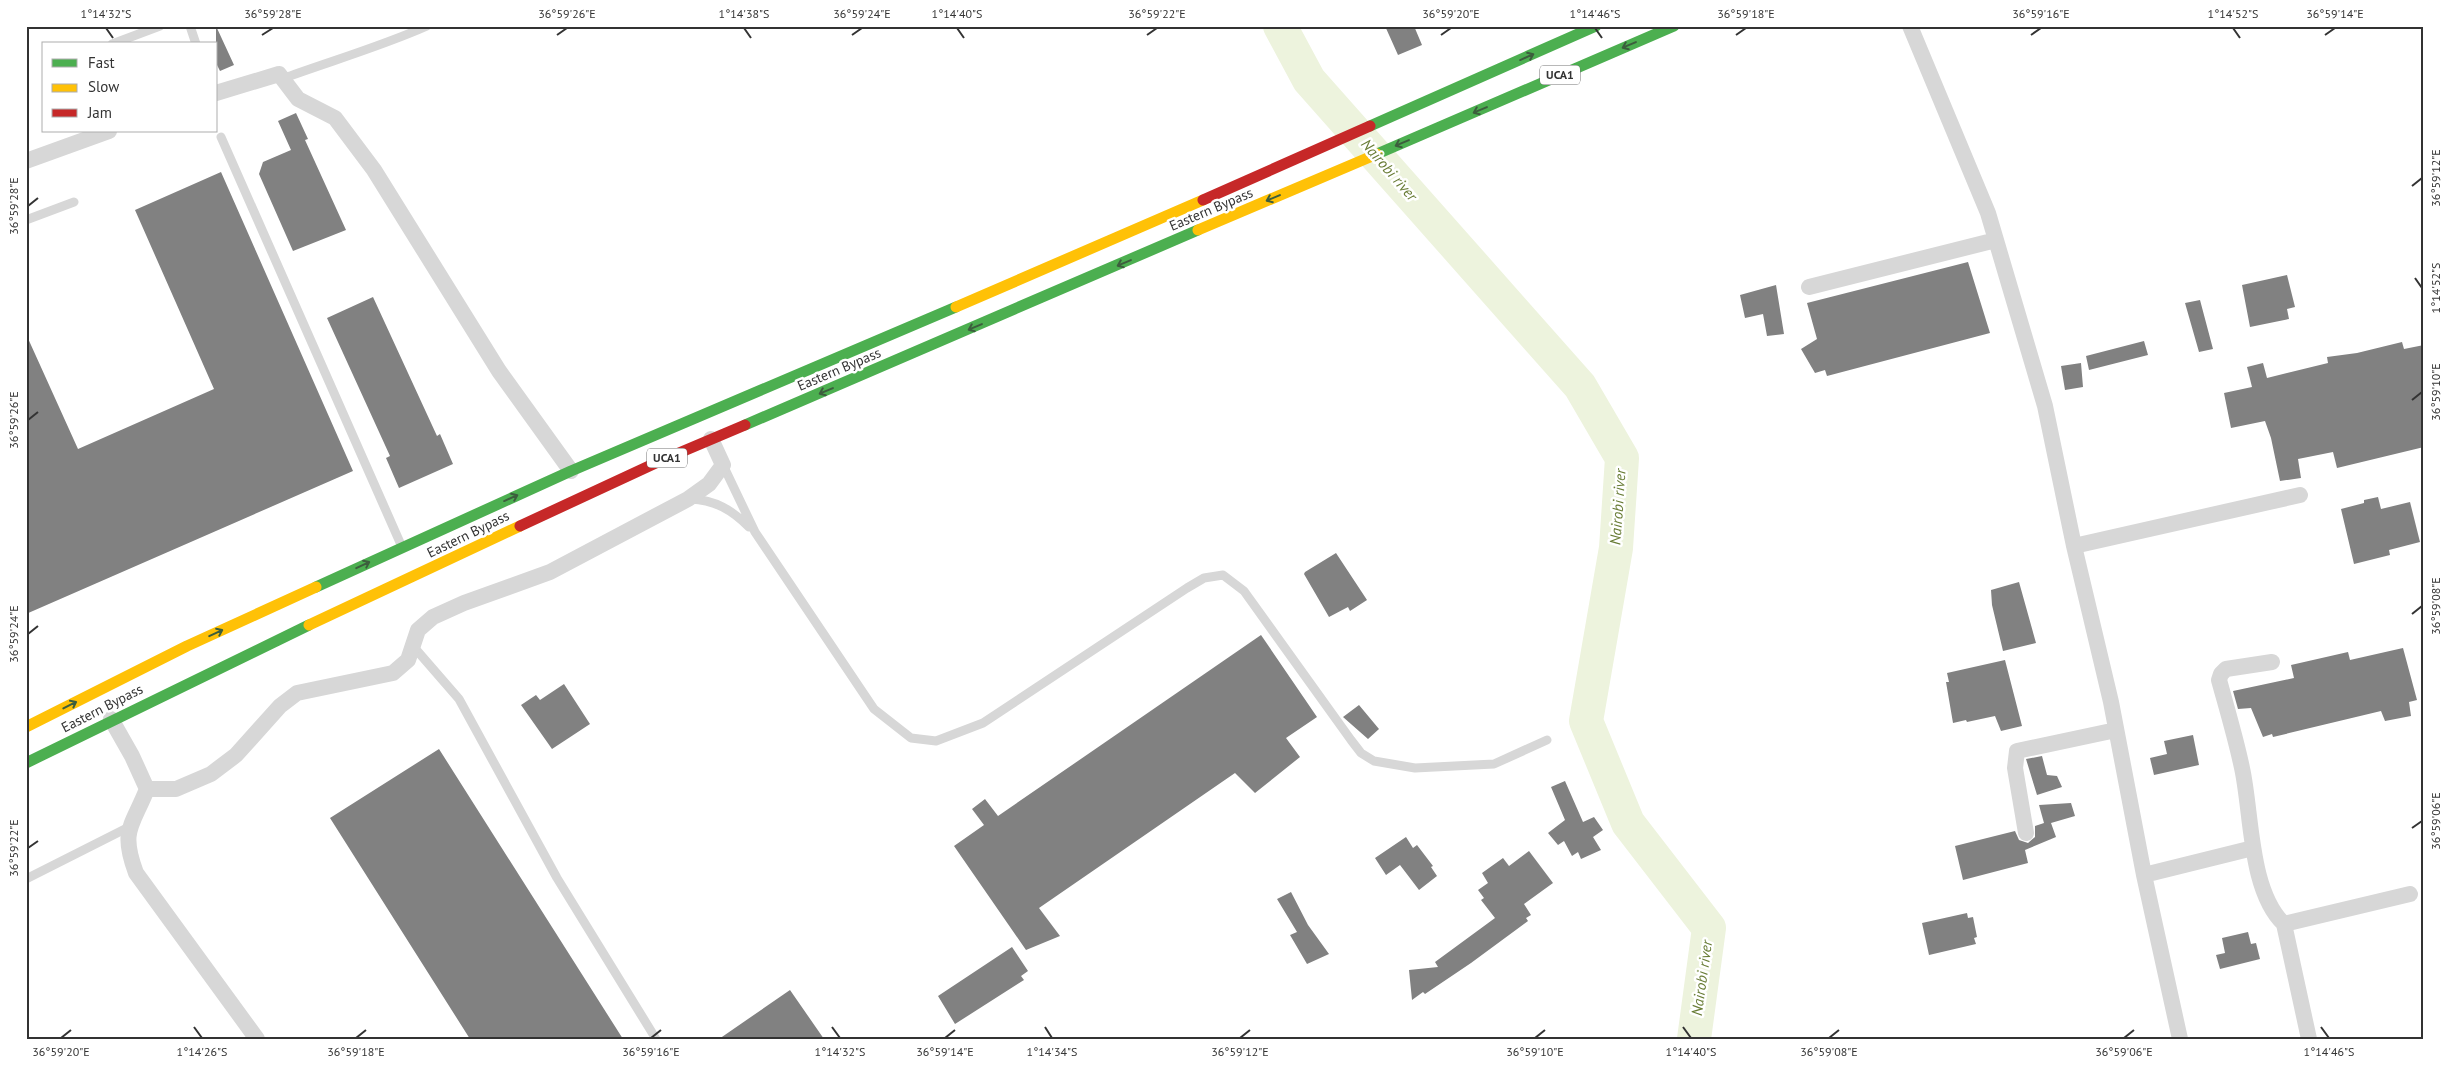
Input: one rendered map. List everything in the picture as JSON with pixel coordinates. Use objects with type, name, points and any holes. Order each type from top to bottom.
[{"type":"main road","name":"Eastern Bypass","points":[[26,727],[187,646],[571,470],[1304,157],[1596,26]]},
{"type":"main road","name":"Eastern Bypass","points":[[26,763],[111,719],[531,521],[711,439],[1674,26]]},
{"type":"street","points":[[1910,26],[1988,213],[2045,406],[2074,546],[2091,612],[2144,875],[2180,1039]]},
{"type":"street","points":[[218,92],[279,74],[298,99],[335,118],[374,170],[499,370],[571,470]]},
{"type":"street","points":[[26,161],[106,132]]},
{"type":"street","points":[[1809,287],[1996,240]]},
{"type":"street","points":[[147,789],[176,789],[211,774],[236,755],[280,706],[297,693],[393,672],[408,660],[418,630],[433,616],[550,572],[688,499],[709,484],[723,465],[711,439]]},
{"type":"street","points":[[2074,546],[2300,495]]},
{"type":"street","points":[[2272,662],[2226,669],[2220,674],[2219,680],[2243,770],[2253,848],[2270,906],[2284,924],[2309,1039]]},
{"type":"street","points":[[111,719],[132,756],[147,789],[139,810],[129,827],[128,852],[136,873],[257,1039]]},
{"type":"street","points":[[2026,833],[2015,768],[2017,751],[2116,730]]},
{"type":"street","points":[[2144,875],[2253,848]]},
{"type":"street","points":[[2284,924],[2410,894]]},
{"type":"lane","points":[[117,42],[160,26]]},
{"type":"lane","points":[[190,26],[195,42]]},
{"type":"lane","points":[[279,74],[287,77],[357,51],[390,42],[427,26]]},
{"type":"lane","points":[[221,137],[402,547]]},
{"type":"lane","points":[[26,220],[74,202]]},
{"type":"lane","points":[[723,465],[755,532],[874,709],[911,738],[936,740],[982,723],[1187,588],[1204,578],[1223,575],[1244,591],[1351,740],[1362,753],[1374,761],[1414,768],[1494,764],[1547,740]]},
{"type":"lane","points":[[688,499],[704,500],[719,504],[739,516],[755,532]]},
{"type":"lane","points":[[413,646],[460,699],[557,878],[656,1039]]},
{"type":"lane","points":[[26,878],[129,827]]},
{"type":"building","points":[[216,26],[234,65],[220,71],[218,67],[218,42],[216,42]]},
{"type":"building","points":[[1385,26],[1414,26],[1422,45],[1398,55]]},
{"type":"building","points":[[296,113],[308,139],[305,140],[346,230],[293,251],[259,174],[263,162],[291,150],[278,121]]},
{"type":"building","points":[[221,172],[353,471],[26,614],[26,334],[78,449],[214,389],[135,210]]},
{"type":"building","points":[[1968,262],[1990,333],[1827,376],[1825,370],[1815,373],[1801,349],[1817,339],[1807,303]]},
{"type":"building","points":[[2287,275],[2295,307],[2287,309],[2289,319],[2250,327],[2242,285]]},
{"type":"building","points":[[1776,285],[1784,334],[1767,336],[1763,314],[1745,318],[1740,295]]},
{"type":"building","points":[[373,297],[437,436],[440,434],[453,464],[399,488],[386,458],[390,456],[327,318]]},
{"type":"building","points":[[2200,300],[2213,349],[2199,352],[2185,303]]},
{"type":"building","points":[[2144,341],[2148,355],[2089,370],[2086,356]]},
{"type":"building","points":[[2402,342],[2404,349],[2424,345],[2424,447],[2337,468],[2333,452],[2298,459],[2301,478],[2280,481],[2271,438],[2265,421],[2231,428],[2224,393],[2252,387],[2247,367],[2263,363],[2267,378],[2328,363],[2327,357],[2357,353]]},
{"type":"building","points":[[2081,363],[2083,387],[2065,390],[2061,366]]},
{"type":"building","points":[[2378,497],[2381,509],[2410,502],[2420,542],[2389,550],[2390,555],[2354,564],[2341,509]]},
{"type":"building","points":[[1336,553],[1367,600],[1350,611],[1348,607],[1329,617],[1304,574]]},
{"type":"building","points":[[2019,582],[2036,643],[2003,651],[1992,605],[1991,590]]},
{"type":"building","points":[[1261,635],[1317,717],[1286,738],[1300,757],[1255,793],[1235,773],[1039,908],[1060,936],[1026,950],[954,846],[984,825],[972,809],[985,799],[998,816]]},
{"type":"building","points":[[2403,648],[2417,700],[2409,702],[2411,716],[2385,721],[2381,711],[2273,737],[2272,734],[2263,737],[2251,708],[2238,709],[2233,691],[2294,678],[2291,665],[2348,652],[2350,660]]},
{"type":"building","points":[[2005,660],[2022,726],[2001,731],[1995,716],[1953,723],[1946,682],[1949,682],[1947,673]]},
{"type":"building","points":[[564,684],[590,724],[552,749],[521,705],[536,695],[540,700]]},
{"type":"building","points":[[1359,705],[1379,729],[1368,739],[1343,717]]},
{"type":"building","points":[[2193,735],[2199,765],[2154,775],[2150,758],[2167,754],[2164,741]]},
{"type":"building","points":[[439,749],[623,1039],[470,1039],[330,818]]},
{"type":"building","points":[[2042,756],[2047,775],[2057,776],[2062,787],[2037,795],[2026,759]]},
{"type":"building","points":[[1565,781],[1583,822],[1594,817],[1603,830],[1593,837],[1601,850],[1581,859],[1578,852],[1572,856],[1564,841],[1558,845],[1548,833],[1565,820],[1551,787]]},
{"type":"building","points":[[2071,803],[2075,816],[2051,823],[2056,837],[2025,850],[2028,863],[1963,880],[1955,846],[2015,831],[2019,840],[2028,843],[2035,837],[2035,826],[2044,823],[2039,805]]},
{"type":"building","points":[[1406,837],[1413,848],[1417,845],[1433,866],[1431,867],[1437,876],[1419,890],[1400,865],[1386,875],[1375,858]]},
{"type":"building","points":[[1529,851],[1553,883],[1524,904],[1531,915],[1526,918],[1528,921],[1471,963],[1425,994],[1423,992],[1412,1000],[1409,970],[1438,967],[1435,962],[1495,918],[1481,900],[1484,898],[1478,890],[1488,883],[1482,873],[1503,858],[1509,866]]},
{"type":"building","points":[[1291,892],[1308,925],[1329,954],[1307,964],[1290,935],[1297,932],[1277,899]]},
{"type":"building","points":[[1967,913],[1968,918],[1973,917],[1977,937],[1974,938],[1976,944],[1929,955],[1922,923]]},
{"type":"building","points":[[2248,932],[2251,944],[2256,943],[2260,959],[2220,969],[2216,955],[2225,953],[2222,938]]},
{"type":"building","points":[[1012,947],[1028,971],[1021,976],[1024,980],[955,1024],[938,996]]},
{"type":"building","points":[[790,990],[824,1039],[719,1039]]},
{"type":"waterway","name":"Nairobi river","points":[[1280,26],[1309,80],[1580,386],[1622,458],[1616,548],[1586,721],[1628,823],[1709,928],[1694,1039]]},
{"type":"traffic: fast","points":[[1370,126],[1596,26]]},
{"type":"traffic: fast","points":[[1377,154],[1674,26]]},
{"type":"traffic: fast","points":[[745,425],[1198,230]]},
{"type":"traffic: fast","points":[[316,587],[571,471],[956,307]]},
{"type":"traffic: fast","points":[[26,763],[309,625]]},
{"type":"traffic: slow","points":[[1198,230],[1377,154]]},
{"type":"traffic: slow","points":[[956,307],[1203,200]]},
{"type":"traffic: slow","points":[[309,625],[520,526]]},
{"type":"traffic: slow","points":[[26,727],[187,646],[316,587]]},
{"type":"traffic: jam","points":[[1203,200],[1370,126]]},
{"type":"traffic: jam","points":[[520,526],[660,461],[745,425]]}]
